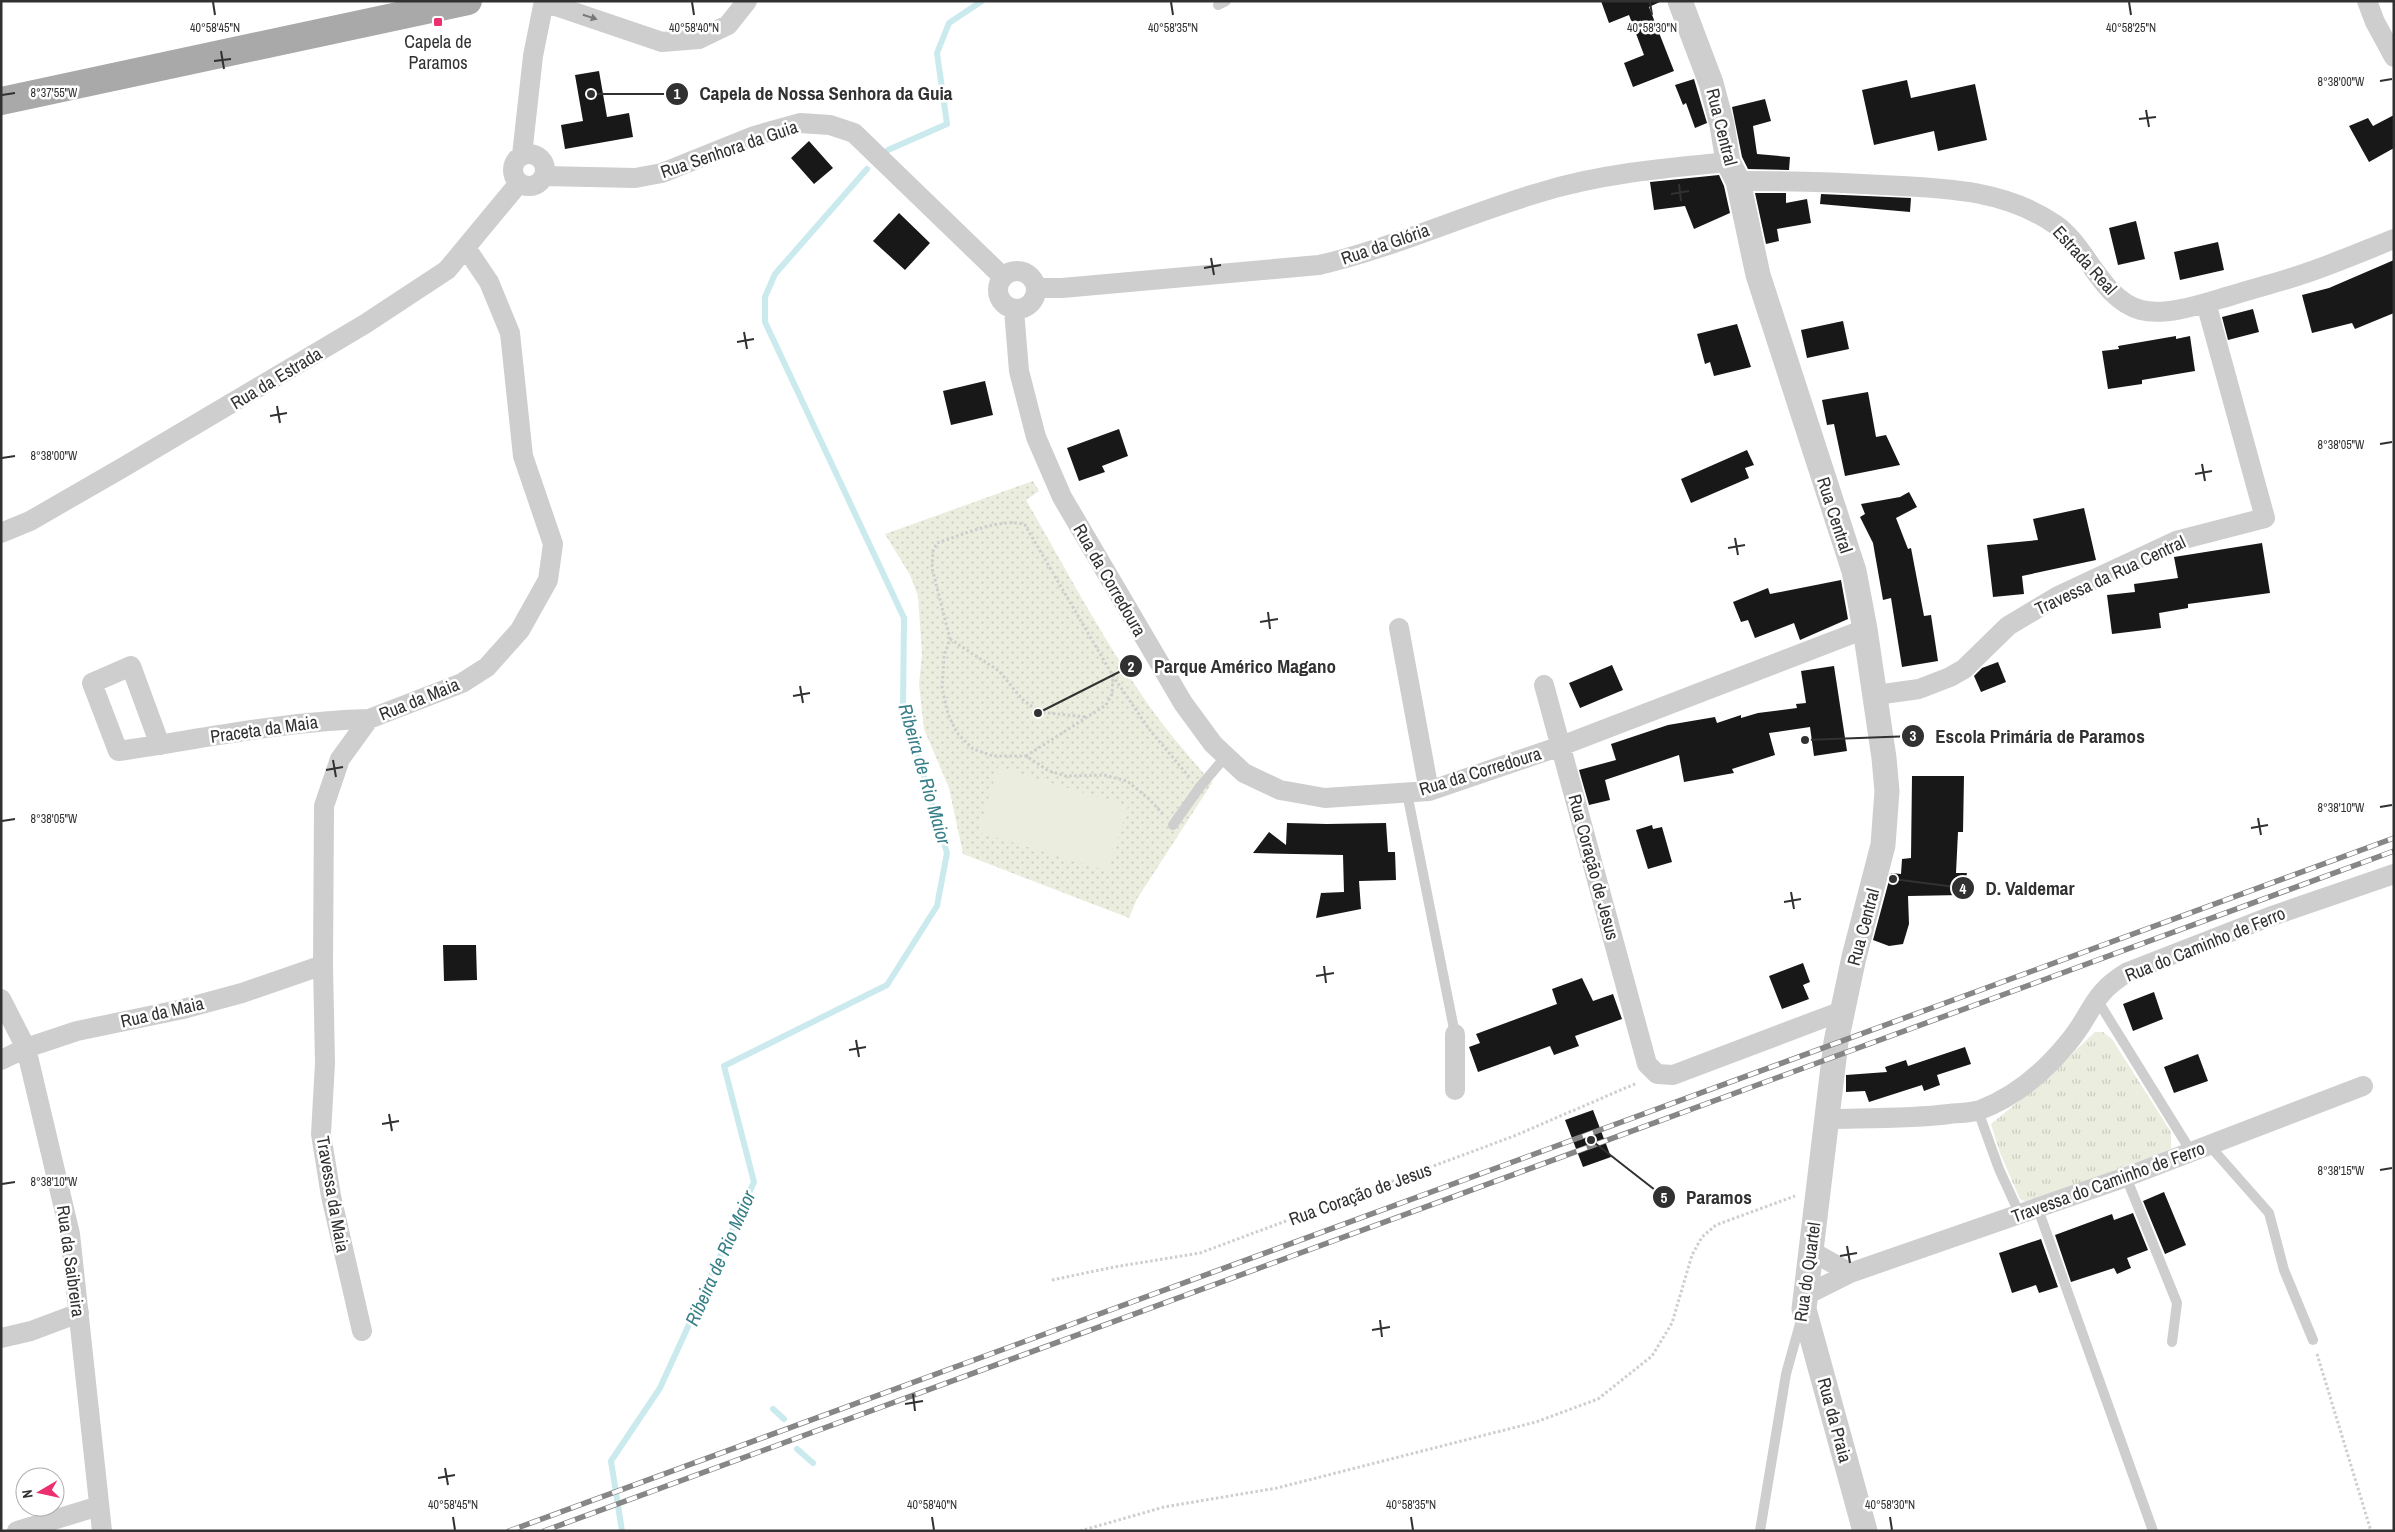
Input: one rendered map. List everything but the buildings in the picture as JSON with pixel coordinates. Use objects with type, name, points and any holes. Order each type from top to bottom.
[{"type":"main road","points":[[1,101],[468,1]]},
{"type":"street","points":[[522,155],[533,56],[544,2],[662,42],[699,39],[728,25],[747,1]]},
{"type":"street","name":"Rua Central","points":[[1680,1],[1711,82],[1758,275],[1854,571],[1876,695],[1886,783],[1886,820],[1877,870],[1836,1042]]},
{"type":"street","points":[[2368,1],[2375,22],[2394,57]]},
{"type":"street","name":"Rua Senhora da Guia","points":[[545,176],[635,178],[662,173],[754,136],[800,122],[830,125],[854,133],[1003,277]]},
{"type":"street","points":[[528,153],[539,157],[546,166],[545,176],[534,186],[519,183],[513,174],[513,168],[518,158],[528,153]]},
{"type":"street","name":"Rua da Glória","points":[[1036,288],[1062,288],[1318,265],[1356,256],[1462,217],[1540,192],[1637,171],[1733,172]]},
{"type":"street","name":"Estrada Real","points":[[1733,172],[1805,180],[1937,188],[1984,194],[2025,206],[2058,226],[2077,246],[2115,295],[2140,310],[2164,312],[2206,303],[2309,272],[2394,238]]},
{"type":"street","name":"Rua da Estrada","points":[[1,533],[30,521],[97,483],[366,324],[446,270],[519,183]]},
{"type":"street","name":"Rua da Maia","points":[[1,1060],[26,1048],[77,1031],[182,1009],[242,993],[323,965],[324,806],[340,759],[369,719],[462,683],[487,667],[520,630],[548,580],[553,544],[523,456],[510,333],[489,282],[466,248]]},
{"type":"street","points":[[1014,271],[1026,273],[1035,282],[1036,288],[1034,299],[1026,308],[1014,310],[1004,304],[998,294],[1003,277],[1014,271]]},
{"type":"street","name":"Travessa da Rua Central","points":[[1876,695],[1919,689],[1950,677],[1964,669],[2008,626],[2058,596],[2176,541],[2266,518],[2206,303]]},
{"type":"street","name":"Rua da Corredoura","points":[[1014,310],[1019,371],[1036,437],[1062,497],[1183,703],[1213,744],[1244,773],[1280,790],[1325,798],[1429,791],[1560,746],[1865,628]]},
{"type":"street","points":[[1400,628],[1429,791]]},
{"type":"street","name":"Rua Coração de Jesus","points":[[1544,685],[1647,1064],[1657,1074]]},
{"type":"street","name":"Praceta da Maia","points":[[160,745],[325,720],[369,719]]},
{"type":"street","name":"Rua do Caminho de Ferro","points":[[1827,1119],[1924,1118],[1978,1111],[2012,1093],[2035,1077],[2069,1042],[2096,998],[2114,980],[2128,972],[2269,917],[2394,874]]},
{"type":"street","name":"Travessa da Maia","points":[[323,965],[325,1064],[321,1134],[331,1196],[362,1331]]},
{"type":"street","name":"Rua da Saibreira","points":[[1,1000],[26,1048],[70,1234],[102,1531]]},
{"type":"street","points":[[1657,1074],[1673,1075],[1842,1011]]},
{"type":"street","points":[[1455,1034],[1455,1090]]},
{"type":"street","name":"Rua do Quartel","points":[[1805,1302],[1836,1042]]},
{"type":"street","name":"Travessa do Caminho de Ferro","points":[[1805,1302],[1850,1273],[2126,1177],[2363,1086]]},
{"type":"street","points":[[1811,1251],[1850,1273]]},
{"type":"street","name":"Rua da Praia","points":[[1805,1302],[1865,1531]]},
{"type":"street","points":[[1,1338],[31,1331],[79,1313]]},
{"type":"street","points":[[17,1531],[99,1506]]},
{"type":"lane","points":[[1173,825],[1199,788],[1226,756]]},
{"type":"lane","points":[[1407,793],[1455,1034]]},
{"type":"lane","points":[[2096,998],[2200,1149],[2269,1214],[2284,1270],[2313,1340]]},
{"type":"lane","points":[[1978,1111],[1999,1169],[2029,1212],[2152,1531]]},
{"type":"lane","points":[[2126,1177],[2177,1303],[2172,1342]]},
{"type":"lane","name":"Rua do Quartel","points":[[1760,1531],[1786,1374],[1805,1302]]},
{"type":"path","points":[[1113,676],[1112,694],[1106,705],[1026,756],[993,756],[973,748],[958,733],[948,714],[942,688],[944,656],[950,639],[932,568],[933,551],[937,543],[1002,523],[1016,522],[1025,526],[1113,676],[1149,729],[1199,788]]},
{"type":"path","points":[[950,639],[999,671],[1022,699],[1038,712],[1087,717]]},
{"type":"path","points":[[1026,756],[1049,771],[1066,776],[1104,774],[1127,782],[1148,798],[1173,825]]},
{"type":"path","name":"Rua Coração de Jesus","points":[[1052,1280],[1114,1267],[1200,1253],[1514,1136],[1657,1074]]},
{"type":"path","points":[[1080,1531],[1164,1507],[1277,1488],[1526,1425],[1566,1413],[1598,1399],[1652,1356],[1672,1323],[1692,1255],[1702,1237],[1716,1226],[1790,1198],[1817,1191]]},
{"type":"path","points":[[2313,1340],[2371,1531]]},
{"type":"green space","points":[[1033,481],[1039,491],[1026,500],[1097,624],[1151,708],[1212,783],[1137,899],[1129,918],[963,854],[949,788],[924,729],[919,684],[922,654],[918,596],[910,575],[885,534]]},
{"type":"green space","points":[[998,767],[1128,806],[1108,871],[978,832]]},
{"type":"green space","points":[[2095,1032],[2103,1032],[2112,1039],[2171,1132],[2171,1149],[2028,1203],[2020,1199],[2000,1153],[1991,1124],[2042,1082]]},
{"type":"waterway","name":"Ribeira de Rio Maior","points":[[888,150],[947,124],[937,53],[949,23],[982,1]]},
{"type":"waterway","name":"Ribeira de Rio Maior","points":[[622,1531],[611,1461],[660,1388],[754,1182],[724,1066],[887,985],[937,906],[947,853],[903,707],[904,618],[765,322],[765,297],[775,274],[867,169]]},
{"type":"waterway","points":[[773,1409],[784,1419]]},
{"type":"waterway","points":[[797,1449],[813,1463]]},
{"type":"railway","points":[[509,1531],[2394,838]]},
{"type":"railway","points":[[544,1531],[2394,851]]},
{"type":"place","name":"Capela de Paramos","points":[[438,22]]},
{"type":"place","name":"Capela de Nossa Senhora da Guia","points":[[591,94]]},
{"type":"place","name":"Parque Américo Magano","points":[[1038,713]]},
{"type":"place","name":"Escola Primária de Paramos","points":[[1805,740]]},
{"type":"place","name":"D. Valdemar","points":[[1893,879]]},
{"type":"place","name":"Paramos","points":[[1591,1140]]}]
